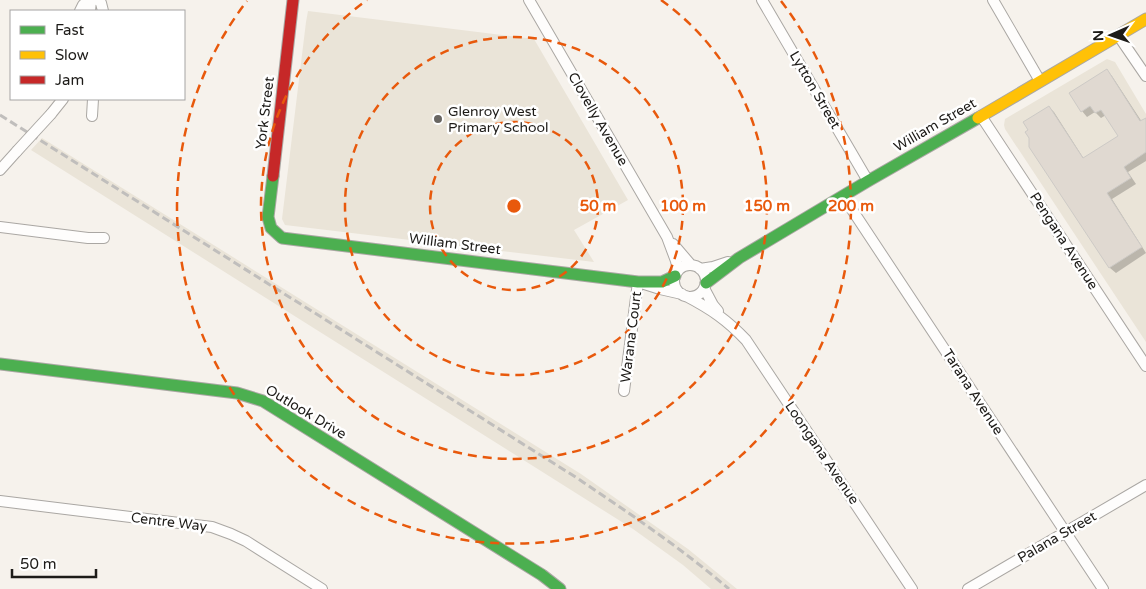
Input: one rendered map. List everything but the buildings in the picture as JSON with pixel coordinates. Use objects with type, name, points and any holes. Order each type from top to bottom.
[{"type":"street","points":[[80,10],[83,4],[90,0]]},
{"type":"street","name":"York Street","points":[[272,228],[268,217],[293,0]]},
{"type":"street","name":"Clovelly Avenue","points":[[529,0],[668,237],[696,267]]},
{"type":"street","name":"Lytton Street","points":[[762,0],[868,181]]},
{"type":"street","points":[[993,0],[1040,80]]},
{"type":"street","name":"William Street","points":[[705,286],[739,258],[1146,19]]},
{"type":"street","points":[[1118,35],[1146,76]]},
{"type":"street","points":[[0,170],[62,100]]},
{"type":"street","points":[[92,116],[93,100]]},
{"type":"street","name":"Pengana Avenue","points":[[981,116],[1146,366]]},
{"type":"street","name":"Tarana Avenue","points":[[844,196],[1103,589]]},
{"type":"street","points":[[0,227],[88,238],[104,238]]},
{"type":"street","name":"William Street","points":[[272,228],[282,238],[638,282],[662,282],[676,273]]},
{"type":"street","name":"Clovelly Avenue","points":[[668,237],[676,262],[676,273]]},
{"type":"street","name":"William Street","points":[[696,267],[713,267],[739,258]]},
{"type":"street","points":[[696,267],[704,273],[705,286],[696,295],[684,295],[675,286],[676,273],[681,268],[696,267]]},
{"type":"street","name":"William Street","points":[[638,282],[684,295]]},
{"type":"street","name":"Warana Court","points":[[624,391],[638,282]]},
{"type":"street","name":"Loongana Avenue","points":[[705,286],[713,305],[746,340],[912,589]]},
{"type":"street","name":"Loongana Avenue","points":[[684,295],[708,307],[727,321]]},
{"type":"street","name":"Outlook Drive","points":[[0,364],[237,393],[263,401],[533,570],[560,589]]},
{"type":"street","name":"Palana Street","points":[[968,589],[1146,485]]},
{"type":"street","name":"Centre Way","points":[[0,502],[212,527],[246,541],[322,589]]},
{"type":"shaded area","name":"Glenroy West Primary School","points":[[308,11],[534,39],[628,200],[574,230],[594,262],[285,225],[282,219]]},
{"type":"shaded area","points":[[1107,59],[1115,62],[1146,114],[1146,342],[1004,125],[1005,119]]},
{"type":"shaded area","points":[[42,138],[581,474],[688,549],[737,589],[711,589],[683,565],[633,529],[31,150]]},
{"type":"railway","points":[[0,115],[577,478],[674,545],[729,589]]},
{"type":"traffic: fast","points":[[706,283],[739,258],[978,118]]},
{"type":"traffic: fast","points":[[273,176],[268,217],[271,228],[282,238],[638,282],[662,282],[675,276]]},
{"type":"traffic: fast","points":[[0,364],[237,393],[263,401],[542,575],[560,589]]},
{"type":"traffic: slow","points":[[978,118],[1146,19]]},
{"type":"traffic: jam","points":[[273,176],[293,0]]},
{"type":"place","name":"Glenroy West Primary School","points":[[438,119]]}]
